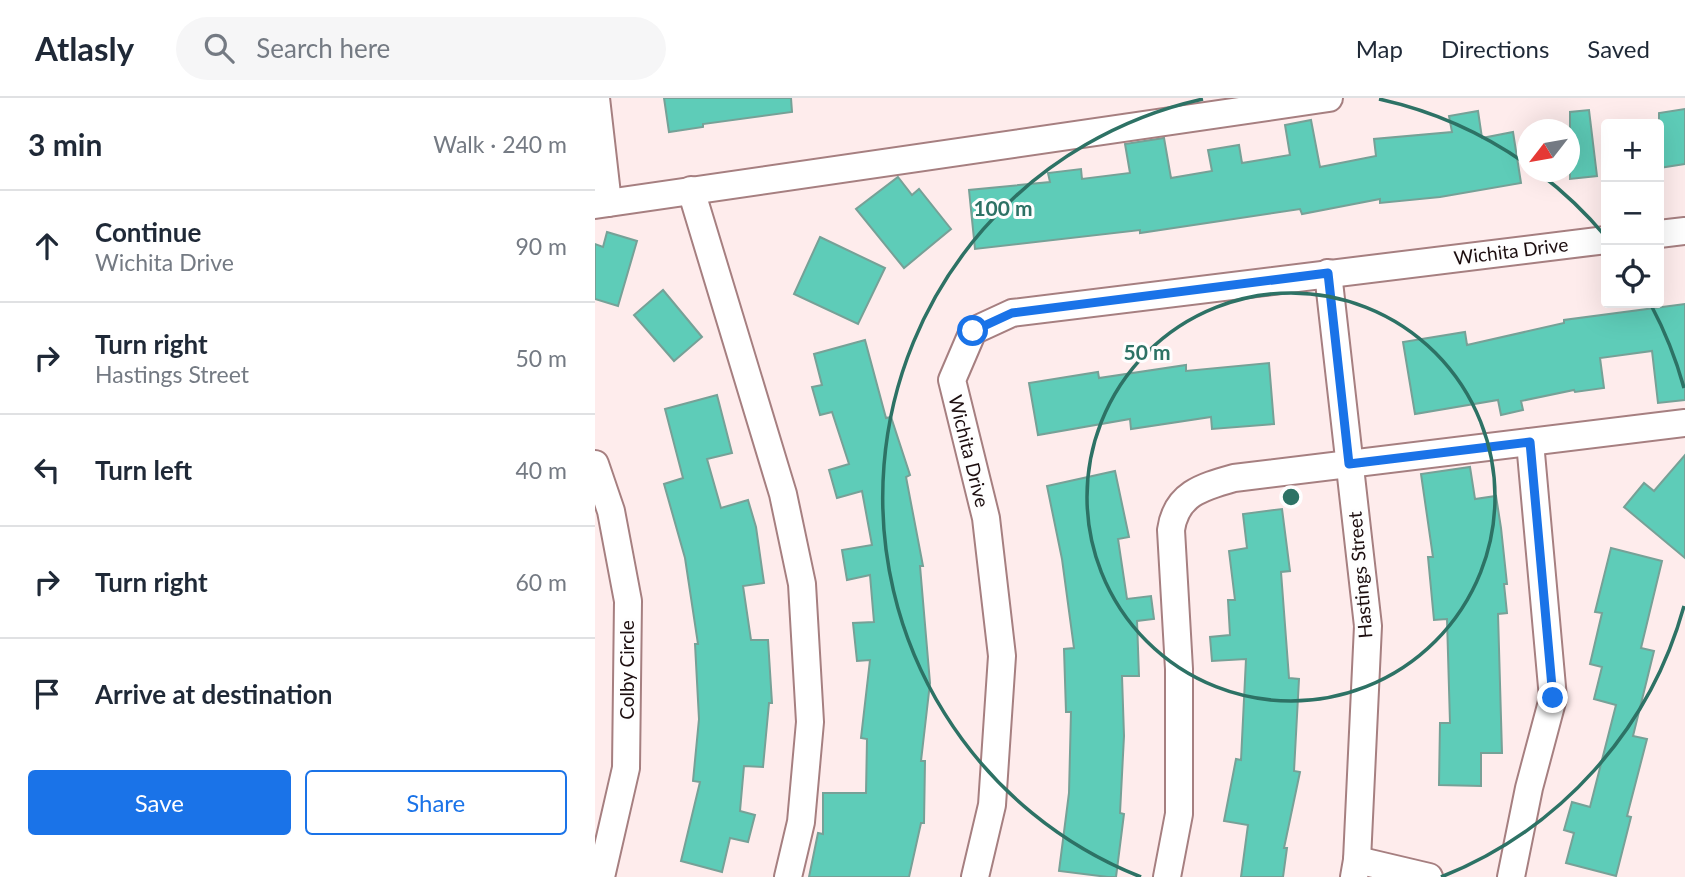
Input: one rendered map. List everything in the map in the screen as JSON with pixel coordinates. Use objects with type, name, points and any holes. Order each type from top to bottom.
[{"type":"street","points":[[596,98],[601,204],[1329,98]]},
{"type":"street","points":[[691,190],[783,495],[802,584],[810,722],[801,822],[788,877]]},
{"type":"street","points":[[1664,233],[1685,231]]},
{"type":"street","name":"Wichita Drive","points":[[975,877],[992,805],[1002,656],[986,518],[952,380],[973,331],[1012,313],[1601,241]]},
{"type":"street","name":"Hastings Street","points":[[1328,273],[1368,626],[1355,868]]},
{"type":"street","points":[[1167,877],[1179,814],[1179,670],[1171,530],[1173,516],[1184,499],[1206,486],[1234,478],[1685,423]]},
{"type":"street","points":[[1511,877],[1529,789],[1553,698],[1530,442]]},
{"type":"street","name":"Colby Circle","points":[[595,464],[611,511],[628,601],[626,768],[601,877]]},
{"type":"street","points":[[1355,868],[1429,877]]},
{"type":"building","points":[[664,98],[791,98],[792,112],[703,124],[703,127],[669,132]]},
{"type":"building","points":[[1685,109],[1685,164],[1664,167],[1664,119],[1659,119],[1659,113]]},
{"type":"building","points":[[1589,110],[1597,176],[1580,178],[1580,119],[1570,119],[1570,112]]},
{"type":"building","points":[[1478,111],[1482,138],[1513,132],[1517,182],[1521,183],[1440,197],[1380,203],[1380,199],[1302,214],[1300,209],[1140,233],[1140,230],[975,249],[969,190],[1050,182],[1048,173],[1081,169],[1082,179],[1130,173],[1125,144],[1164,138],[1171,178],[1212,171],[1208,150],[1239,145],[1242,163],[1290,155],[1285,125],[1311,120],[1320,167],[1376,156],[1374,139],[1452,132],[1449,116]]},
{"type":"building","points":[[898,177],[912,195],[919,189],[951,229],[904,268],[856,209]]},
{"type":"building","points":[[607,232],[637,241],[618,306],[595,299],[595,244],[603,247]]},
{"type":"building","points":[[820,237],[885,268],[858,324],[794,294]]},
{"type":"building","points":[[663,290],[702,337],[674,361],[634,315]]},
{"type":"building","points":[[1685,304],[1685,400],[1658,403],[1652,351],[1600,358],[1604,388],[1574,390],[1521,401],[1523,410],[1501,415],[1498,400],[1415,414],[1403,342],[1465,332],[1467,345],[1564,323],[1564,320]]},
{"type":"building","points":[[865,340],[886,418],[891,417],[910,475],[906,477],[923,566],[920,566],[930,683],[921,761],[925,761],[924,823],[921,823],[909,877],[809,877],[818,833],[823,834],[823,793],[866,793],[867,739],[861,738],[870,660],[857,661],[853,623],[874,622],[870,575],[847,580],[842,550],[872,545],[862,491],[837,498],[829,470],[849,464],[832,412],[820,415],[812,387],[822,385],[814,354]]},
{"type":"building","points":[[1269,363],[1274,424],[1212,429],[1211,417],[1131,429],[1130,419],[1038,435],[1029,383],[1098,372],[1099,378],[1186,365],[1186,371]]},
{"type":"building","points":[[717,395],[732,453],[707,459],[721,508],[748,500],[756,527],[764,583],[743,586],[751,640],[768,640],[772,703],[769,703],[763,767],[744,766],[740,811],[755,815],[748,842],[730,838],[722,872],[681,861],[700,782],[693,781],[699,719],[695,644],[698,644],[685,558],[664,484],[683,478],[665,409]]},
{"type":"building","points":[[1685,455],[1685,558],[1624,507],[1644,483],[1654,491]]},
{"type":"building","points":[[1470,467],[1475,499],[1496,496],[1501,528],[1507,584],[1504,584],[1507,613],[1498,614],[1502,753],[1481,753],[1481,786],[1439,785],[1440,723],[1450,723],[1447,619],[1434,620],[1428,557],[1433,557],[1421,474]]},
{"type":"building","points":[[1115,471],[1129,537],[1118,539],[1127,599],[1151,596],[1154,619],[1137,621],[1139,676],[1122,676],[1124,736],[1120,813],[1124,814],[1116,877],[1108,877],[1059,871],[1069,793],[1071,712],[1066,712],[1064,649],[1074,648],[1062,559],[1047,486]]},
{"type":"building","points":[[1282,509],[1290,571],[1281,572],[1289,678],[1299,679],[1294,771],[1300,772],[1284,848],[1287,848],[1283,877],[1241,877],[1248,825],[1224,821],[1236,759],[1241,760],[1246,659],[1212,661],[1210,637],[1230,635],[1228,600],[1235,600],[1229,551],[1247,548],[1243,514]]},
{"type":"building","points":[[1611,548],[1662,561],[1641,648],[1654,651],[1633,736],[1647,739],[1627,816],[1631,817],[1616,876],[1566,863],[1574,833],[1564,830],[1572,802],[1590,807],[1616,705],[1594,699],[1602,667],[1590,664],[1602,613],[1595,612]]},
{"type":"route","points":[[973,331],[1012,313],[1328,273],[1349,464],[1530,442],[1553,698]]}]
